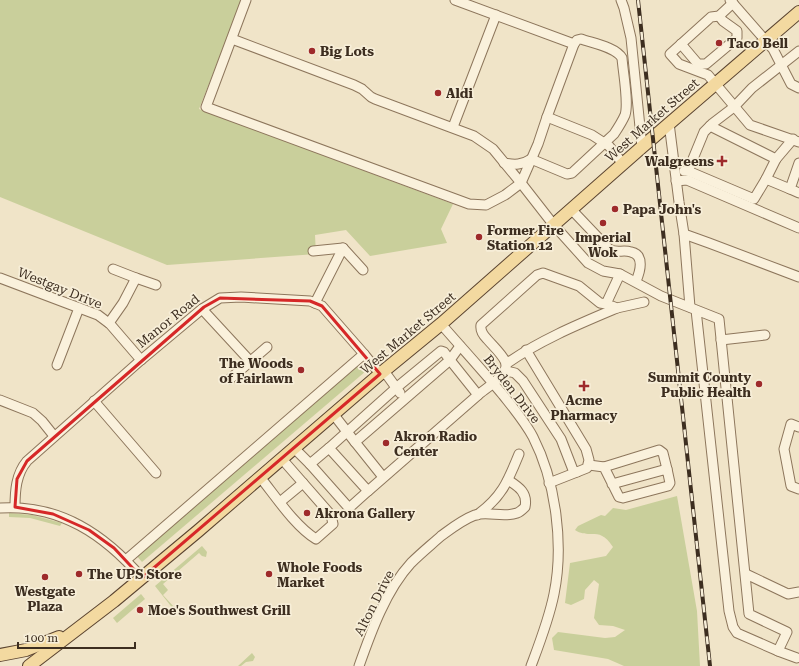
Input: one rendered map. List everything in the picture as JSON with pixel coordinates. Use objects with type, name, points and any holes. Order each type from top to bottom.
[{"type":"main road","name":"West Market Street","points":[[29,666],[142,578],[441,324],[669,123],[798,14]]},
{"type":"main road","points":[[0,655],[26,650],[75,631]]},
{"type":"street","points":[[246,0],[206,107],[469,204],[486,205],[505,195],[521,182],[574,44],[577,40],[581,39],[614,50],[622,58],[626,103],[626,112],[618,128],[572,173],[567,174],[531,159]]},
{"type":"street","points":[[455,0],[574,44]]},
{"type":"street","points":[[621,0],[631,38],[642,147]]},
{"type":"street","points":[[675,170],[688,171],[754,199],[776,158],[796,140],[750,125],[708,76],[679,64],[670,54],[711,17],[719,16],[732,2],[766,40],[782,65],[791,84],[799,88]]},
{"type":"street","points":[[453,128],[496,15]]},
{"type":"street","points":[[681,44],[698,64],[706,64],[737,38],[737,31],[723,21],[719,16]]},
{"type":"street","points":[[232,39],[354,85],[375,99],[474,136],[493,149],[521,182],[553,224],[588,263],[603,271],[620,274],[636,281],[661,296],[719,319],[749,614],[787,632],[778,651]]},
{"type":"street","points":[[688,171],[704,132],[734,107],[752,88],[799,51]]},
{"type":"street","points":[[547,117],[592,135],[609,146],[623,164]]},
{"type":"street","points":[[669,123],[693,308],[728,611],[733,627],[737,632],[778,651],[798,657]]},
{"type":"street","points":[[710,126],[776,158]]},
{"type":"street","points":[[504,163],[524,164],[531,159]]},
{"type":"street","points":[[790,189],[799,163]]},
{"type":"street","points":[[766,179],[799,193]]},
{"type":"street","points":[[676,181],[687,180],[799,228]]},
{"type":"street","points":[[571,209],[609,248],[615,252],[630,251],[637,254],[640,259],[640,272],[636,281]]},
{"type":"street","points":[[684,234],[709,242],[799,277]]},
{"type":"street","points":[[313,251],[343,248]]},
{"type":"street","points":[[343,248],[363,270]]},
{"type":"street","points":[[343,248],[315,303],[322,306],[404,398]]},
{"type":"street","points":[[113,269],[156,285]]},
{"type":"street","points":[[577,472],[571,467],[561,439],[519,375],[506,367],[505,360],[481,331],[481,325],[541,273],[579,286],[600,302],[604,304],[607,303],[617,308]]},
{"type":"street","points":[[607,303],[620,274]]},
{"type":"street","name":"Westgay Drive","points":[[0,278],[98,315],[109,323],[141,360]]},
{"type":"street","points":[[109,323],[123,302],[136,278]]},
{"type":"street","name":"Manor Road","points":[[15,508],[17,479],[23,466],[54,436],[202,309],[220,298],[241,297],[310,301],[315,303]]},
{"type":"street","points":[[294,448],[349,508],[478,394],[493,384],[506,367],[526,350],[565,330],[617,308],[644,302]]},
{"type":"street","points":[[57,365],[79,308]]},
{"type":"street","points":[[202,309],[250,361]]},
{"type":"street","name":"Bryden Drive","points":[[441,324],[519,415],[533,436],[541,455],[549,482],[556,511],[558,563],[556,582],[547,624],[531,666]]},
{"type":"street","points":[[721,340],[765,335]]},
{"type":"street","points":[[356,442],[404,398],[450,360],[460,346]]},
{"type":"street","points":[[230,379],[267,347]]},
{"type":"street","points":[[526,350],[586,449],[589,465]]},
{"type":"street","points":[[310,464],[396,388],[441,351],[444,352],[478,394]]},
{"type":"street","points":[[126,560],[364,354]]},
{"type":"street","points":[[0,400],[33,413],[42,421],[54,436]]},
{"type":"street","points":[[94,401],[156,473]]},
{"type":"street","points":[[334,415],[383,478]]},
{"type":"street","points":[[799,427],[791,424],[784,449],[791,486],[799,489]]},
{"type":"street","points":[[329,448],[368,491]]},
{"type":"street","points":[[589,465],[604,467],[659,450],[664,453],[670,483],[668,486],[626,498],[619,497],[604,467]]},
{"type":"street","points":[[508,480],[519,454]]},
{"type":"street","points":[[260,477],[304,530],[316,539],[333,524],[331,515],[282,459]]},
{"type":"street","points":[[549,482],[587,468],[589,465]]},
{"type":"street","points":[[612,484],[667,468]]},
{"type":"street","name":"Alton Drive","points":[[359,666],[375,624],[386,602],[398,580],[411,564],[447,532],[489,506],[508,480],[522,489],[525,495],[525,507],[517,513],[476,515]]},
{"type":"street","points":[[280,502],[303,484]]},
{"type":"street","points":[[0,508],[15,508],[53,514],[76,524],[98,536],[126,560],[142,578]]},
{"type":"street","points":[[746,574],[788,594],[799,592]]},
{"type":"highlighted area","points":[[220,298],[310,301],[322,306],[380,374],[142,578],[114,548],[89,530],[53,514],[15,507],[17,479],[27,461],[204,307]]},
{"type":"green space","points":[[0,0],[242,0],[199,109],[453,204],[441,229],[447,243],[370,256],[346,230],[315,235],[316,254],[167,265],[0,197]]},
{"type":"green space","points":[[360,363],[366,371],[142,562],[135,554]]},
{"type":"green space","points":[[677,496],[697,611],[700,666],[624,666],[608,659],[554,650],[552,638],[558,632],[605,638],[615,637],[625,630],[613,626],[599,625],[594,618],[599,584],[594,580],[585,590],[584,599],[571,605],[565,603],[570,563],[606,556],[613,547],[603,536],[580,533],[575,530],[578,526],[601,515],[605,516],[613,508],[626,510]]},
{"type":"green space","points":[[9,513],[32,515],[62,523],[60,526],[30,518],[9,517]]},
{"type":"green space","points":[[202,546],[207,552],[206,557],[199,553],[163,584],[168,590],[163,595],[174,607],[180,604],[180,608],[178,610],[174,610],[155,586]]},
{"type":"green space","points":[[141,594],[145,599],[117,623],[113,618]]},
{"type":"green space","points":[[252,653],[255,657],[253,661],[246,662],[241,666],[238,666]]},
{"type":"railway","points":[[638,0],[710,666]]},
{"type":"place","name":"Taco Bell","points":[[719,43]]},
{"type":"place","name":"Big Lots","points":[[312,51]]},
{"type":"place","name":"Aldi","points":[[438,93]]},
{"type":"place","name":"Walgreens","points":[[722,161]]},
{"type":"place","name":"Papa John's","points":[[615,209]]},
{"type":"place","name":"Imperial Wok","points":[[603,223]]},
{"type":"place","name":"Former Fire Station 12","points":[[479,237]]},
{"type":"place","name":"The Woods of Fairlawn","points":[[301,370]]},
{"type":"place","name":"Summit County Public Health","points":[[759,384]]},
{"type":"place","name":"Acme Pharmacy","points":[[584,386]]},
{"type":"place","name":"Akron Radio Center","points":[[386,443]]},
{"type":"place","name":"Akrona Gallery","points":[[307,513]]},
{"type":"place","name":"The UPS Store","points":[[79,574]]},
{"type":"place","name":"Whole Foods Market","points":[[269,574]]},
{"type":"place","name":"Westgate Plaza","points":[[45,577]]},
{"type":"place","name":"Moe's Southwest Grill","points":[[140,610]]}]
